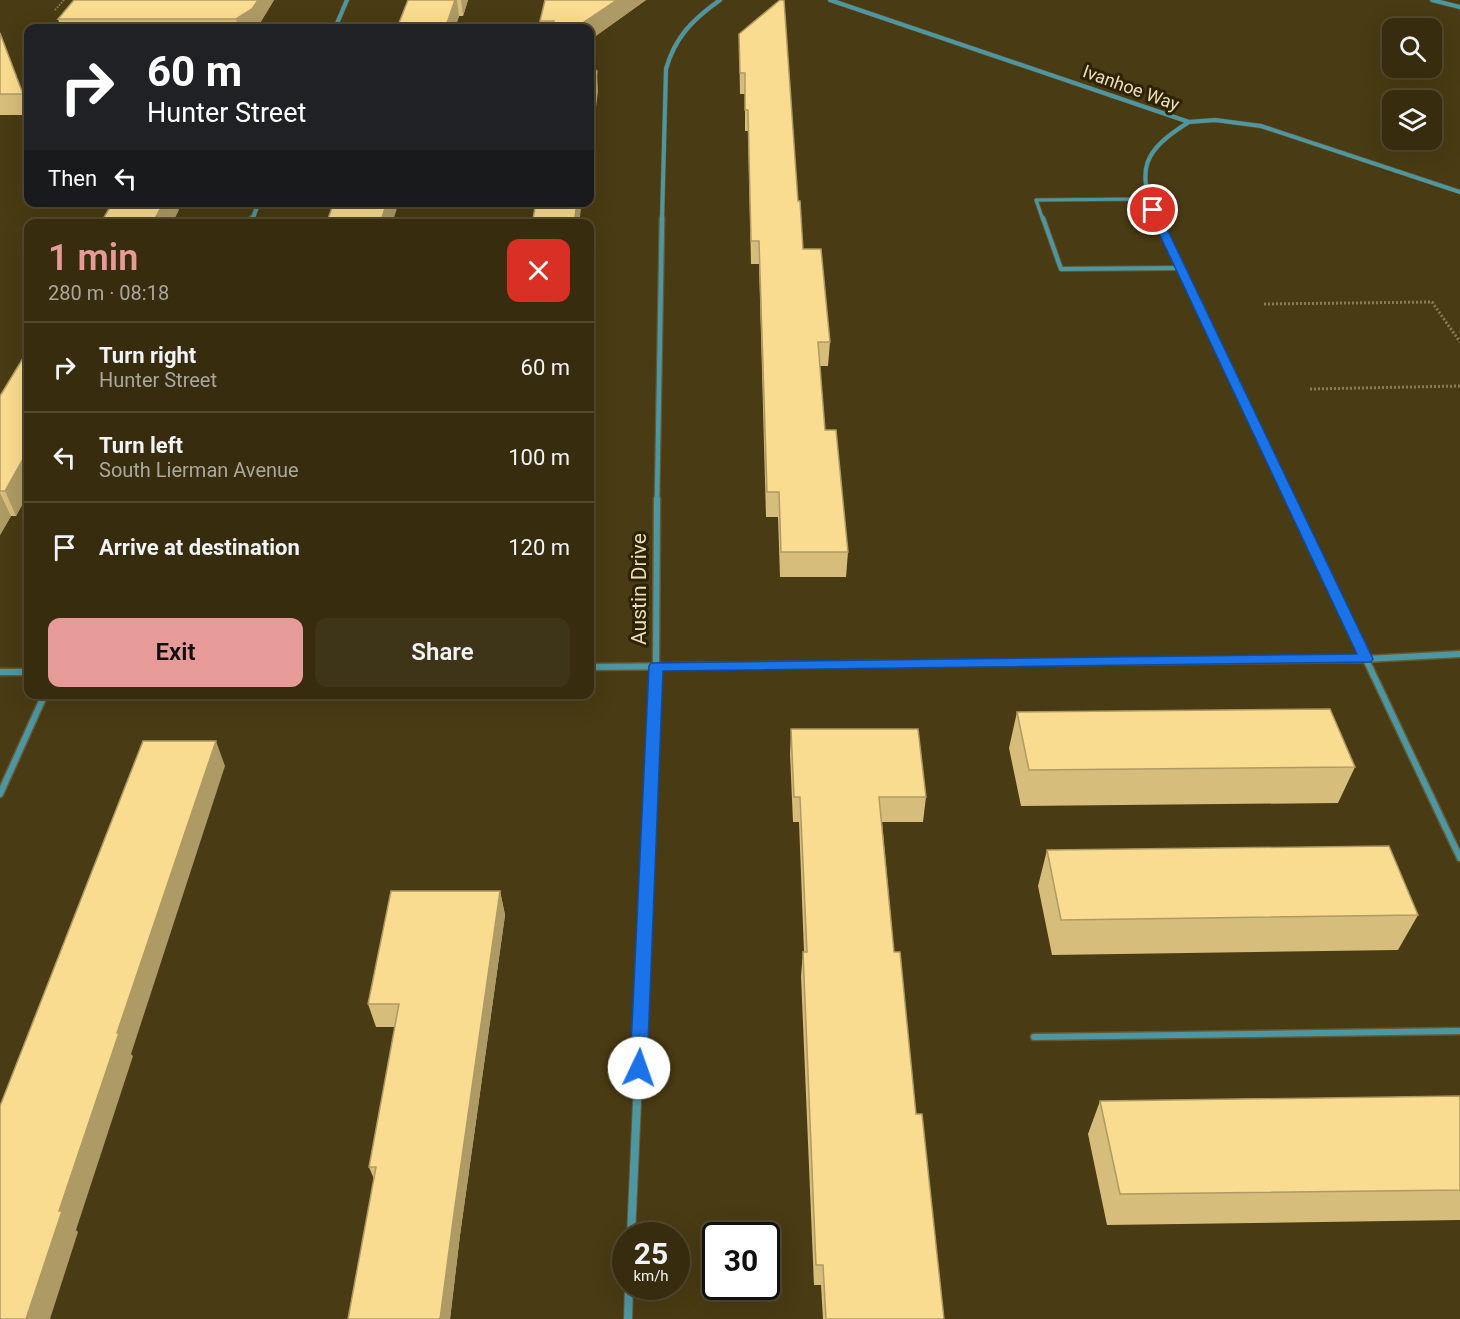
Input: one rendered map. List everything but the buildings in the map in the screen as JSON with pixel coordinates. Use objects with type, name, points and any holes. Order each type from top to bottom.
[{"type":"street","points":[[337,24],[347,0]]},
{"type":"street","name":"Austin Drive","points":[[632,1222],[656,666],[657,420],[666,69],[671,49],[681,31],[698,14],[720,0]]},
{"type":"street","name":"Ivanhoe Way","points":[[830,0],[1189,122],[1215,120],[1261,126],[1460,192]]},
{"type":"street","points":[[1432,0],[1460,6]]},
{"type":"street","points":[[1456,0],[1460,6]]},
{"type":"street","points":[[1189,122],[1172,132],[1151,151],[1144,164],[1145,186],[1149,199],[1460,858]]},
{"type":"street","points":[[594,667],[1366,659],[1460,654]]},
{"type":"street","points":[[0,672],[24,672]]},
{"type":"street","points":[[0,794],[43,699]]},
{"type":"street","points":[[628,1319],[629,1300]]},
{"type":"lane","points":[[1149,199],[1036,200],[1061,269],[1182,268]]},
{"type":"lane","points":[[1034,1037],[1460,1031]]},
{"type":"path","points":[[56,10],[64,0]]},
{"type":"path","points":[[1264,304],[1432,302],[1460,342]]},
{"type":"path","points":[[1310,388],[1460,386]]},
{"type":"route","points":[[639,1068],[656,666],[1366,659],[1194,292],[1153,210]]}]
